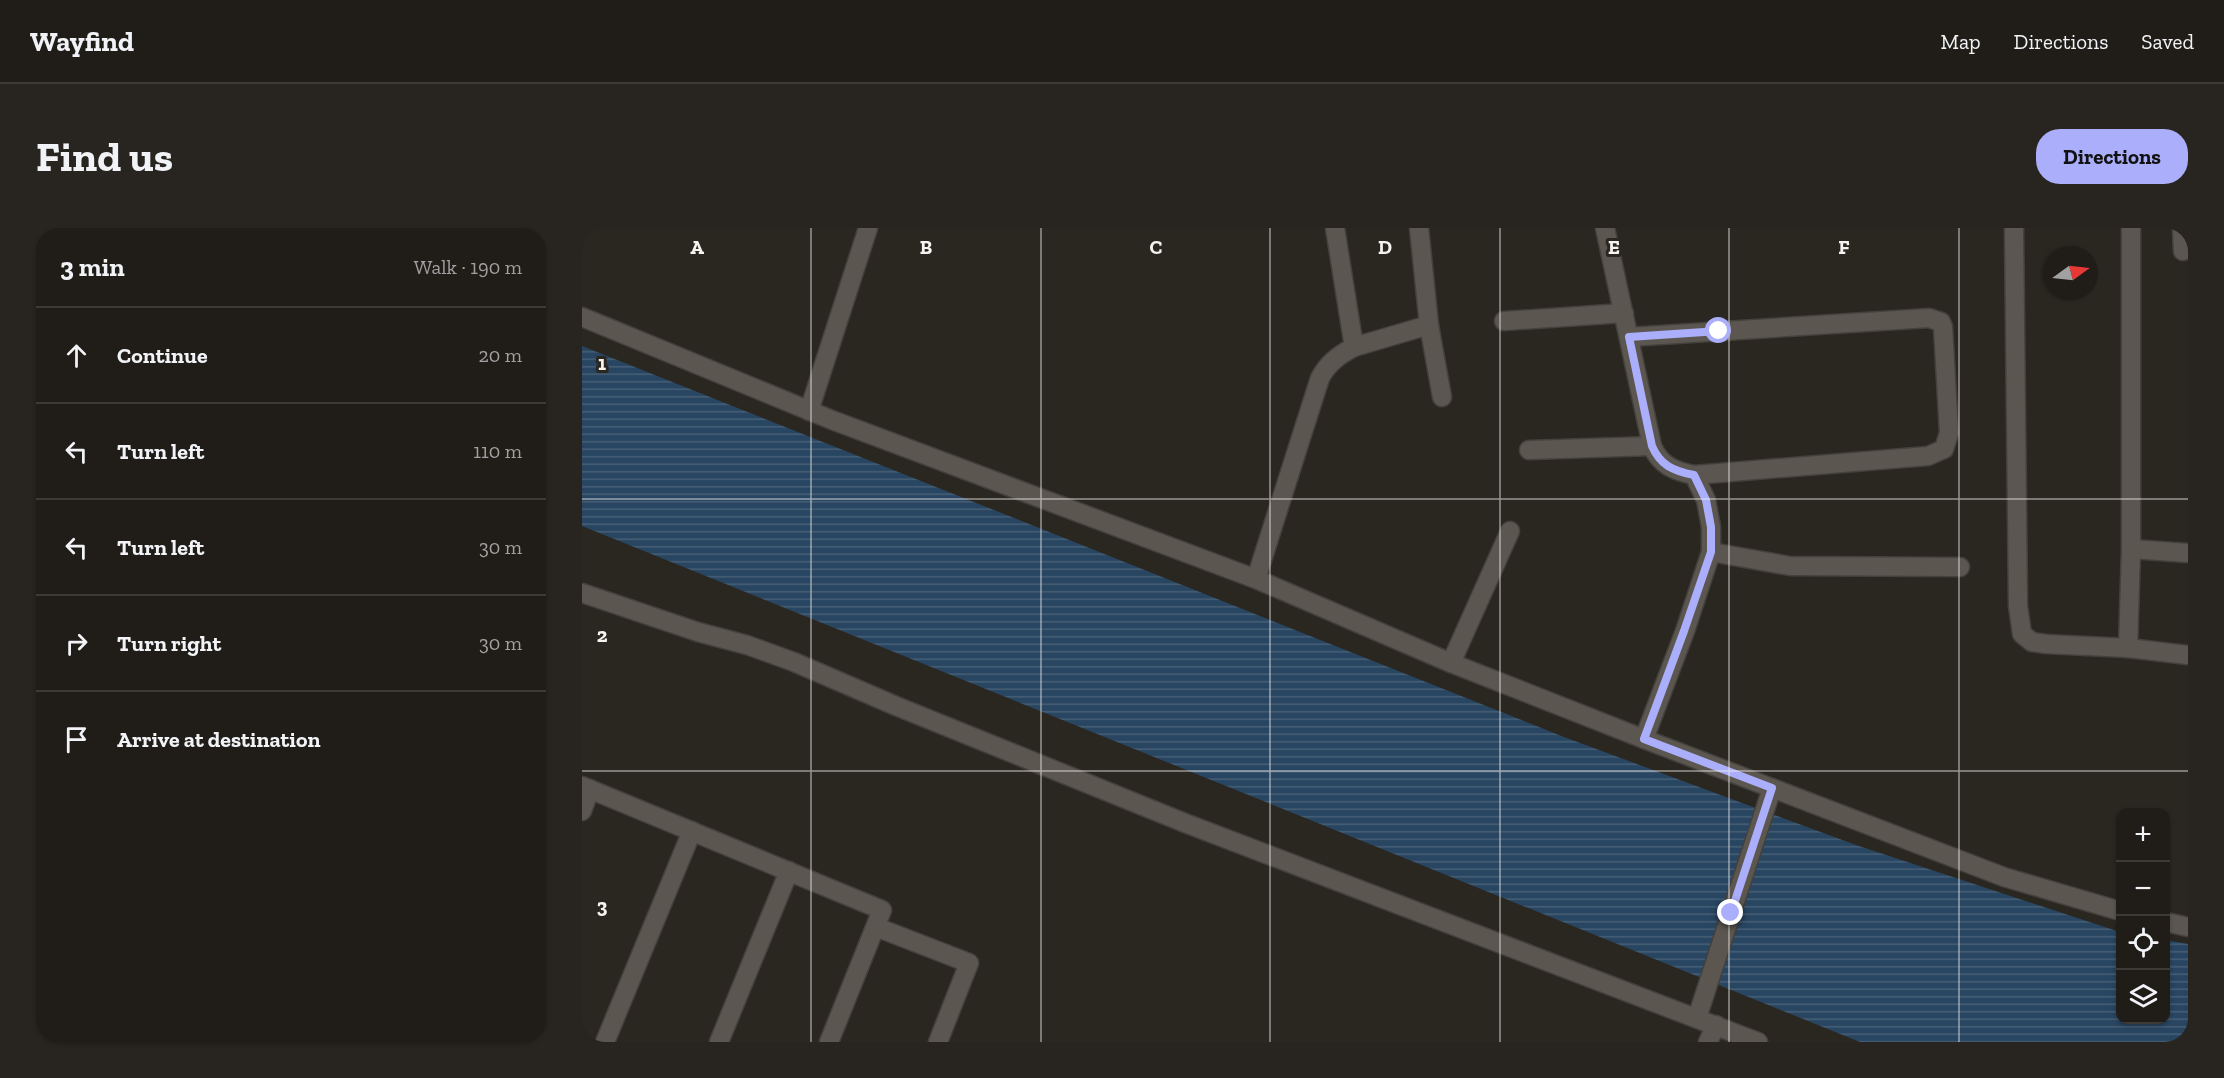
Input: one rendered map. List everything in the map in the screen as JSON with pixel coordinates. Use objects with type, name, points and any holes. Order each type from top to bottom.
[{"type":"street","points":[[809,411],[868,228]]},
{"type":"street","points":[[1335,228],[1354,347]]},
{"type":"street","points":[[1419,228],[1429,325],[1442,397]]},
{"type":"street","points":[[1605,228],[1652,446],[1656,456],[1666,466],[1694,475],[1938,453],[1944,449],[1949,433],[1941,322],[1929,318],[1629,337]]},
{"type":"street","points":[[2014,228],[2018,606],[2022,634],[2032,642],[2128,648],[2188,656]]},
{"type":"street","points":[[2128,648],[2132,549],[2131,228]]},
{"type":"street","points":[[2182,228],[2183,251]]},
{"type":"street","points":[[1504,321],[1624,312]]},
{"type":"street","points":[[582,317],[809,411],[1256,579],[1451,663],[1644,739],[2004,877],[2116,910]]},
{"type":"street","points":[[1256,579],[1320,378],[1326,367],[1338,356],[1354,347],[1429,325]]},
{"type":"street","points":[[1529,450],[1652,446]]},
{"type":"street","points":[[1644,739],[1711,552],[1711,527],[1706,500],[1694,475]]},
{"type":"street","points":[[1451,663],[1510,531]]},
{"type":"street","points":[[2132,549],[2188,553]]},
{"type":"street","points":[[1711,552],[1790,566],[1960,567]]},
{"type":"street","points":[[582,593],[794,662],[896,706],[1185,823],[1758,1042]]},
{"type":"street","points":[[582,811],[586,787],[882,910],[829,1042]]},
{"type":"street","points":[[1697,1017],[1772,788]]},
{"type":"street","points":[[605,1042],[692,831]]},
{"type":"street","points":[[719,1042],[789,871]]},
{"type":"street","points":[[2170,923],[2188,927]]},
{"type":"street","points":[[876,927],[969,963],[938,1042]]},
{"type":"street","points":[[1708,1042],[1716,1025]]},
{"type":"water","points":[[582,346],[1564,737],[1856,845],[2116,931],[2116,1024],[2170,1024],[2170,941],[2188,944],[2188,1042],[1860,1042],[582,526]]},
{"type":"route","points":[[1719,331],[1629,337],[1656,456],[1666,466],[1694,475],[1706,500],[1711,527],[1711,552],[1644,739],[1772,788],[1731,913]]}]
